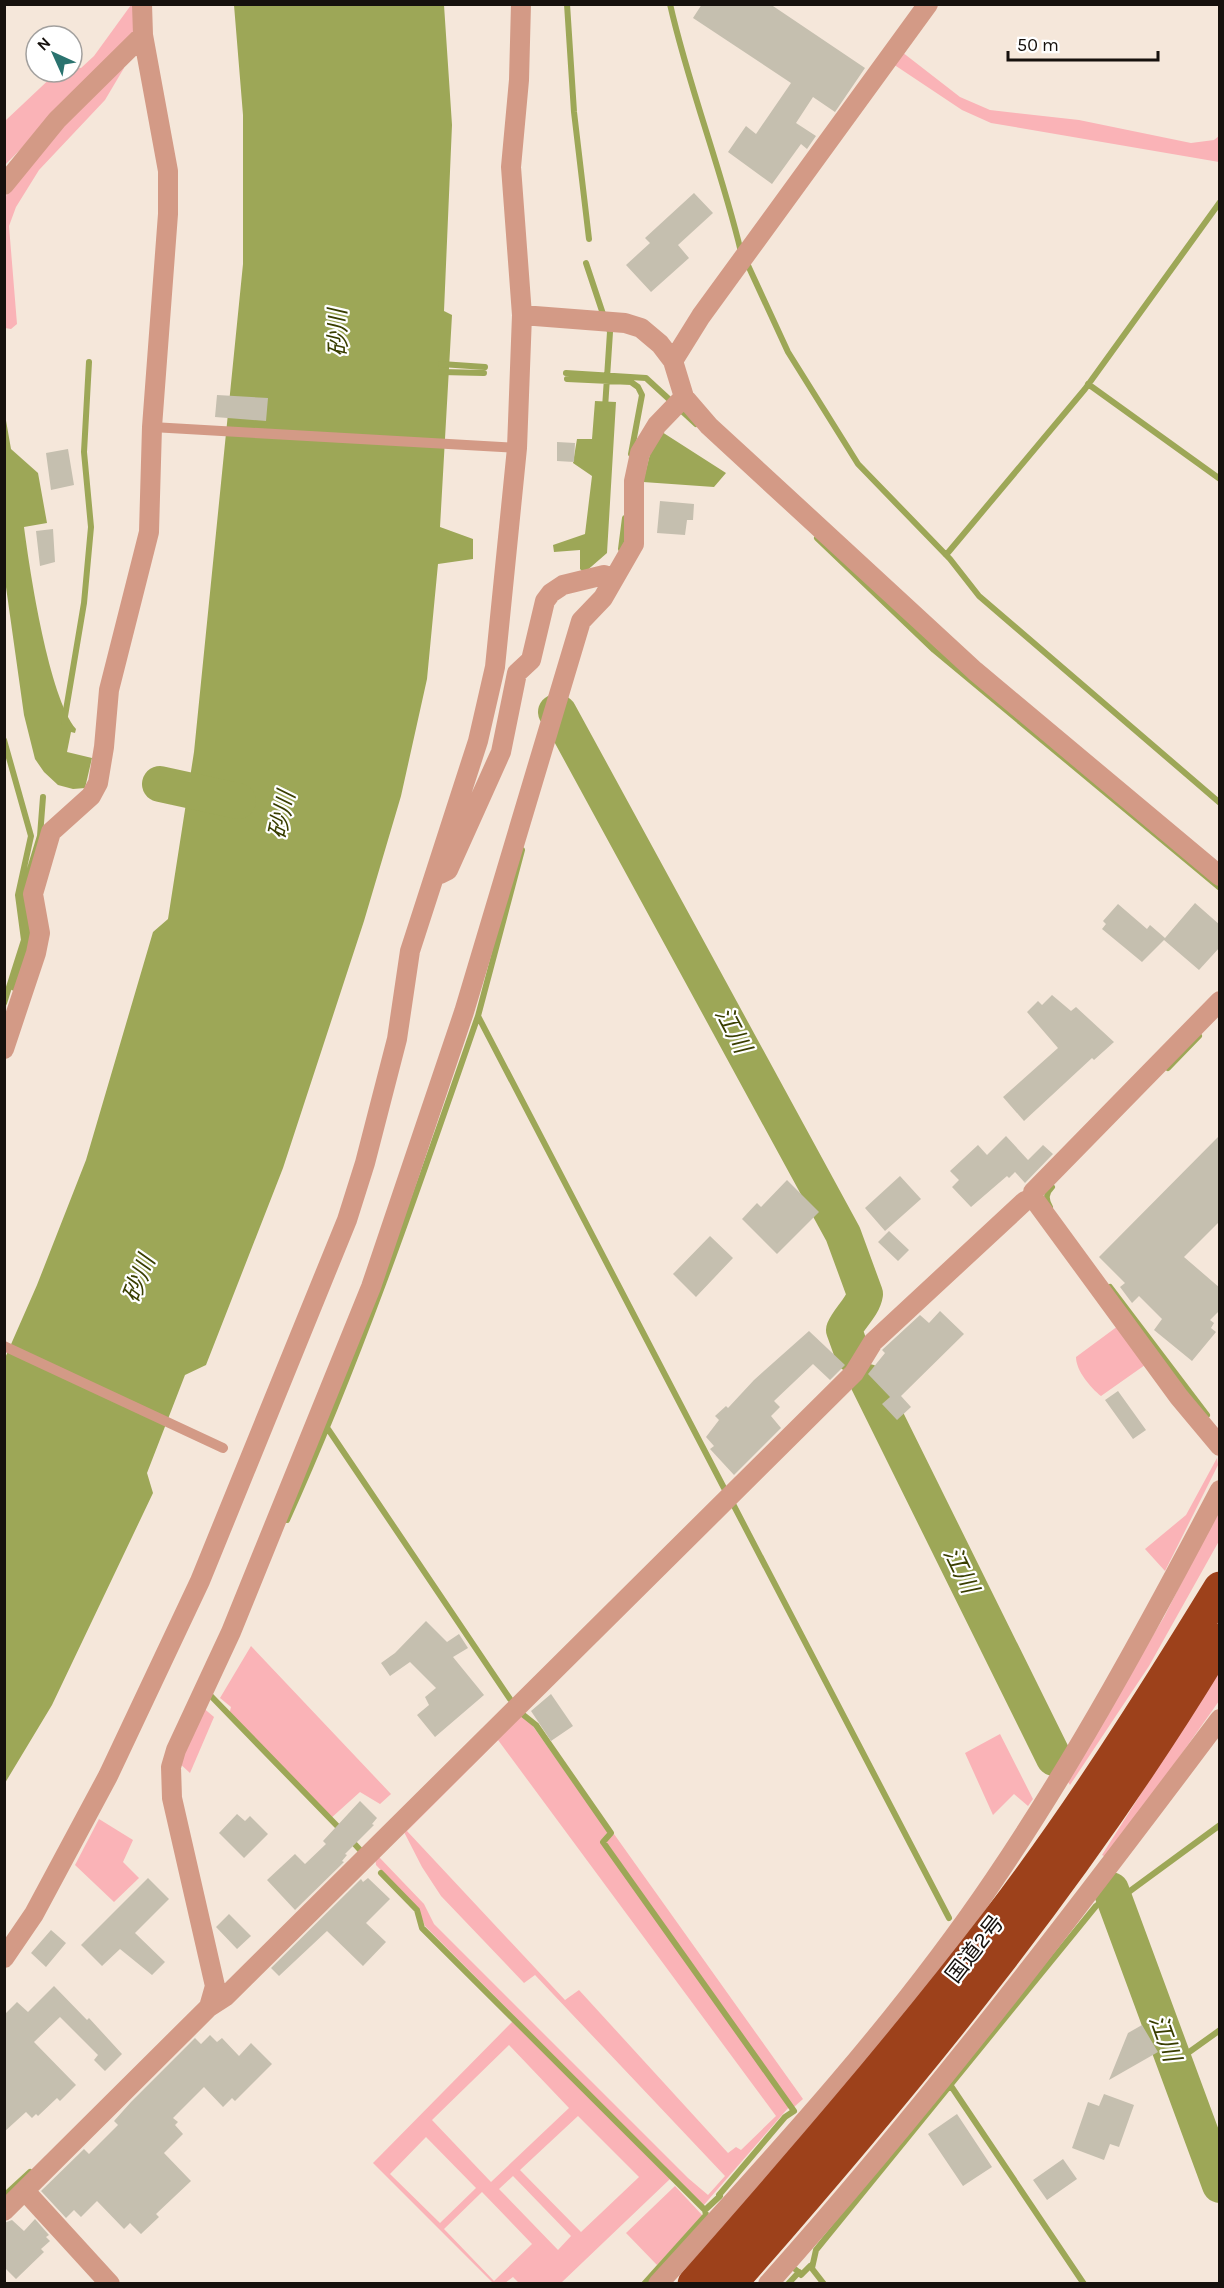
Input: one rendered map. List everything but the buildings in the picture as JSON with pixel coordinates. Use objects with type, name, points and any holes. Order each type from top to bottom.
[{"type":"highway","name":"国道2号","points":[[694,2283],[811,2152],[997,1922],[1111,1761],[1220,1588]]},
{"type":"highway","name":"国道2号","points":[[730,2283],[831,2169],[1017,1937],[1133,1776],[1220,1640]]},
{"type":"street","points":[[4,1049],[27,987],[38,943],[40,933],[33,894],[51,832],[90,796],[98,783],[109,690],[149,532],[152,427],[168,214],[168,171],[143,35],[142,4]]},
{"type":"street","points":[[4,1958],[59,1870],[108,1776],[200,1581],[347,1220],[365,1164],[397,1039],[410,951],[477,741],[495,667],[517,448],[522,315],[511,167],[519,80],[520,4]]},
{"type":"street","points":[[674,361],[701,316],[928,4]]},
{"type":"street","points":[[4,185],[57,120],[143,35]]},
{"type":"street","points":[[522,315],[625,323],[641,328],[660,344],[674,361],[678,403],[709,426],[975,671],[1220,876]]},
{"type":"street","points":[[209,2007],[215,1986],[172,1798],[171,1767],[176,1750],[231,1632],[370,1287],[464,1012],[581,621],[603,598],[634,544],[634,481],[640,453],[657,425],[678,403]]},
{"type":"street","points":[[433,878],[448,870],[501,752],[517,673],[531,660],[545,601],[551,593],[563,585],[604,575],[613,579]]},
{"type":"street","points":[[1220,1001],[1033,1192],[1034,1198],[1179,1397],[1220,1446]]},
{"type":"street","points":[[110,2283],[11,2198],[209,2007],[226,1996],[854,1373],[873,1342],[900,1315],[1025,1202],[1034,1198]]},
{"type":"street","points":[[658,2283],[772,2158],[890,2018],[994,1880],[1134,1650],[1220,1490]]},
{"type":"street","points":[[768,2283],[825,2219],[963,2053],[1103,1862],[1220,1719]]},
{"type":"street","points":[[1055,1782],[1063,1787],[1068,1797]]},
{"type":"lane","points":[[152,427],[517,448]]},
{"type":"lane","points":[[4,1346],[223,1448]]},
{"type":"shaded area","points":[[131,5],[138,5],[134,34],[5,165],[5,121],[44,84],[84,84],[84,65],[94,56]]},
{"type":"shaded area","points":[[902,52],[960,97],[990,110],[1079,120],[1191,143],[1214,140],[1219,136],[1219,162],[991,123],[962,110],[893,64]]},
{"type":"shaded area","points":[[120,67],[124,68],[105,100],[39,170],[16,207],[9,226],[17,324],[11,329],[5,328],[5,197],[53,136]]},
{"type":"shaded area","points":[[1118,1326],[1145,1365],[1101,1396],[1081,1373],[1076,1357]]},
{"type":"shaded area","points":[[1217,1458],[1218,1465],[1165,1571],[1145,1549],[1186,1515]]},
{"type":"shaded area","points":[[1219,1509],[1219,1541],[1149,1666],[1070,1785],[1066,1779],[1164,1617]]},
{"type":"shaded area","points":[[251,1646],[391,1794],[380,1804],[360,1792],[330,1819],[229,1715],[231,1707],[220,1698]]},
{"type":"shaded area","points":[[1219,1671],[1219,1701],[1108,1858],[1102,1855]]},
{"type":"shaded area","points":[[201,1706],[214,1717],[190,1773],[178,1762]]},
{"type":"shaded area","points":[[519,1715],[530,1722],[608,1832],[600,1841],[789,2107],[703,2206],[425,1926],[418,1909],[376,1865],[375,1857]],"holes":[[[498,1740],[776,2116],[741,2150],[736,2147],[728,2153],[579,1990],[565,2000],[407,1831]],[[404,1832],[422,1867],[441,1896],[524,1983],[535,1975],[725,2176],[708,2195],[688,2178],[434,1924],[424,1904],[379,1857]]]},
{"type":"shaded area","points":[[1000,1734],[1033,1799],[1028,1806],[1014,1794],[993,1815],[965,1753]]},
{"type":"shaded area","points":[[99,1819],[133,1840],[123,1862],[139,1878],[114,1902],[75,1865]]},
{"type":"shaded area","points":[[614,1834],[803,2099],[794,2107],[606,1842]]},
{"type":"shaded area","points":[[513,2021],[670,2179],[561,2283],[519,2283],[513,2277],[505,2283],[493,2283],[373,2163]],"holes":[[[509,2045],[569,2108],[491,2182],[432,2120]],[[578,2116],[639,2177],[581,2232],[520,2170]],[[426,2137],[476,2188],[440,2223],[390,2174]],[[513,2176],[571,2236],[558,2250],[499,2189]],[[482,2192],[532,2244],[494,2281],[444,2229]]]},
{"type":"shaded area","points":[[675,2186],[703,2216],[657,2265],[626,2233]]},
{"type":"water","name":"砂川","points":[[234,5],[444,5],[452,125],[444,311],[452,315],[440,527],[473,539],[473,559],[438,564],[427,679],[401,796],[364,921],[283,1168],[206,1365],[185,1375],[147,1473],[153,1493],[52,1705],[5,1783],[5,1358],[37,1285],[86,1160],[153,932],[168,919],[194,752],[243,264],[243,115]]},
{"type":"water","points":[[595,401],[616,402],[607,553],[584,573],[580,569],[580,550],[554,552],[553,545],[585,534],[592,476],[573,463],[577,439],[592,439]]},
{"type":"water","points":[[4,409],[11,449],[38,473],[47,523],[24,527],[27,548],[49,663],[66,713],[76,729],[75,733],[71,732],[67,752],[92,758],[85,788],[73,789],[58,785],[44,772],[35,759],[24,715],[5,580]]},
{"type":"water","points":[[662,432],[726,473],[714,487],[643,482],[650,454]]},
{"type":"waterway","points":[[567,4],[574,112],[589,239]]},
{"type":"waterway","points":[[670,4],[741,252]]},
{"type":"waterway","points":[[946,555],[1085,389],[1220,202]]},
{"type":"waterway","points":[[746,261],[788,352],[858,464],[950,559],[979,596],[1220,803]]},
{"type":"waterway","points":[[586,263],[604,317]]},
{"type":"waterway","points":[[605,408],[610,332],[608,326]]},
{"type":"waterway","points":[[64,722],[84,603],[91,527],[84,452],[89,362]]},
{"type":"waterway","points":[[441,364],[485,367]]},
{"type":"waterway","points":[[442,372],[484,373]]},
{"type":"waterway","points":[[566,373],[646,378],[696,424]]},
{"type":"waterway","points":[[567,379],[631,382],[638,387],[642,395],[631,454]]},
{"type":"waterway","points":[[1088,384],[1220,479]]},
{"type":"waterway","points":[[621,549],[625,518]]},
{"type":"waterway","points":[[817,538],[934,650],[1220,888]]},
{"type":"waterway","name":"江川","points":[[556,712],[559,713],[843,1234],[865,1294],[862,1303],[844,1330],[853,1355]]},
{"type":"waterway","points":[[4,740],[31,836],[18,895],[24,940],[4,1003]]},
{"type":"waterway","points":[[160,784],[238,801]]},
{"type":"waterway","points":[[14,988],[29,941],[22,895],[40,836],[43,797]]},
{"type":"waterway","points":[[522,850],[478,1016],[724,1488]]},
{"type":"waterway","points":[[287,1520],[364,1333],[478,1016]]},
{"type":"waterway","points":[[1168,1068],[1199,1036]]},
{"type":"waterway","points":[[1050,1207],[1047,1196],[1052,1187]]},
{"type":"waterway","points":[[1110,1287],[1207,1415]]},
{"type":"waterway","name":"江川","points":[[868,1382],[1054,1758]]},
{"type":"waterway","points":[[328,1429],[510,1699]]},
{"type":"waterway","points":[[733,1504],[949,1918]]},
{"type":"waterway","points":[[208,1693],[343,1832]]},
{"type":"waterway","points":[[521,1713],[536,1725],[611,1833],[603,1842],[794,2111],[785,2117],[719,2195]]},
{"type":"waterway","points":[[1115,1902],[1220,1825]]},
{"type":"waterway","points":[[350,1839],[361,1851]]},
{"type":"waterway","points":[[381,1873],[417,1910],[422,1928],[705,2210],[720,2196]]},
{"type":"waterway","name":"江川","points":[[1111,1890],[1220,2185]]},
{"type":"waterway","points":[[812,2268],[816,2250],[1096,1906],[1112,1893]]},
{"type":"waterway","points":[[1185,2055],[1220,2030]]},
{"type":"waterway","name":"江川","points":[[1174,2063],[1178,2060]]},
{"type":"waterway","points":[[951,2086],[1084,2284]]},
{"type":"waterway","points":[[4,2196],[30,2172]]},
{"type":"waterway","points":[[644,2284],[706,2215],[705,2210]]},
{"type":"waterway","points":[[796,2270],[801,2275],[810,2266],[824,2284]]},
{"type":"waterway","points":[[788,2284],[799,2272]]}]
